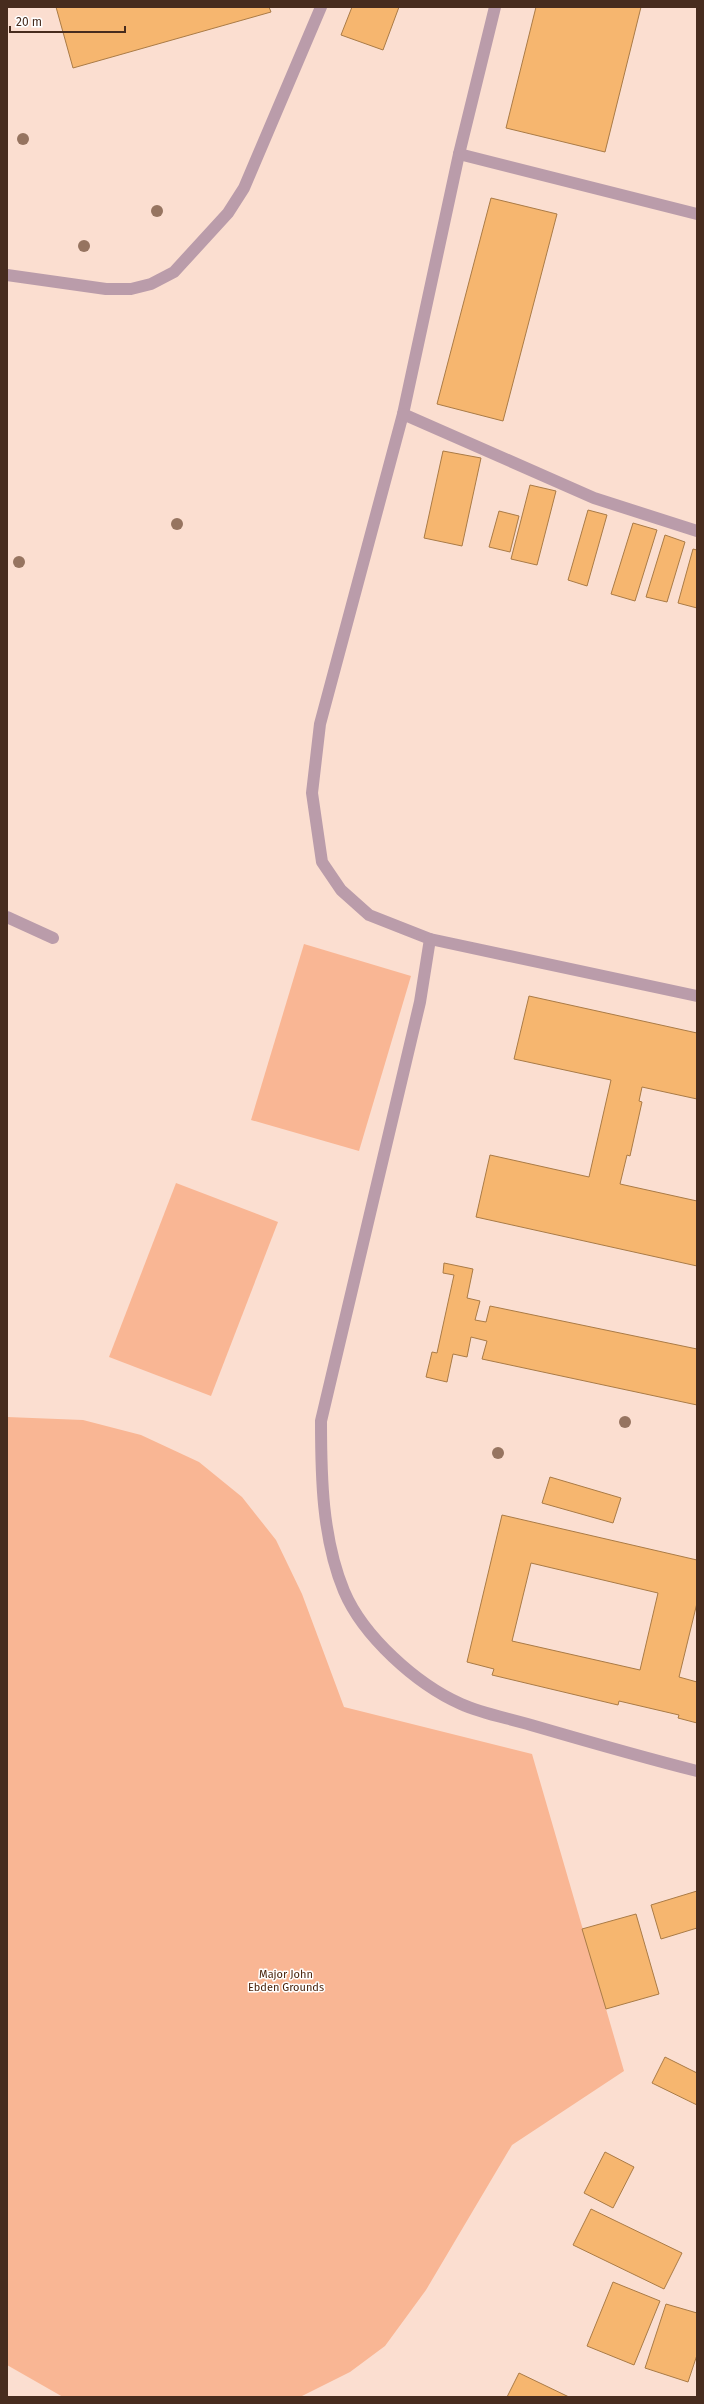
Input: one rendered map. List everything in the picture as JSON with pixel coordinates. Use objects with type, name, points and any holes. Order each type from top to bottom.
[{"type":"street","points":[[7,275],[106,288],[130,289],[151,284],[174,272],[228,212],[244,188],[321,7]]},
{"type":"street","points":[[495,7],[459,154],[403,414],[320,724],[312,794],[322,862],[342,890],[369,915],[430,939],[697,996]]},
{"type":"street","points":[[459,154],[697,214]]},
{"type":"street","points":[[403,414],[594,498],[697,531]]},
{"type":"street","points":[[7,917],[53,938]]},
{"type":"street","points":[[430,939],[420,1002],[321,1421],[321,1468],[331,1549],[344,1591],[362,1624],[417,1678],[461,1704],[617,1751],[697,1771]]},
{"type":"green space","points":[[304,944],[411,976],[359,1151],[251,1120]]},
{"type":"green space","points":[[176,1183],[278,1222],[211,1396],[109,1357]]},
{"type":"green space","name":"Major John Ebden Grounds","points":[[7,1417],[83,1420],[141,1435],[199,1462],[242,1497],[276,1540],[302,1594],[344,1707],[532,1754],[624,2071],[512,2145],[426,2290],[385,2346],[350,2372],[300,2397],[63,2397],[7,2365]]},
{"type":"building","points":[[56,7],[269,7],[271,12],[73,68]]},
{"type":"building","points":[[352,7],[399,7],[383,50],[341,35]]},
{"type":"building","points":[[536,7],[641,7],[605,152],[506,128]]},
{"type":"building","points":[[491,198],[557,214],[503,421],[437,404]]},
{"type":"building","points":[[443,451],[481,458],[462,546],[424,538]]},
{"type":"building","points":[[530,485],[556,491],[537,565],[511,559]]},
{"type":"building","points":[[588,510],[607,515],[587,586],[568,580]]},
{"type":"building","points":[[499,511],[519,516],[510,552],[489,547]]},
{"type":"building","points":[[633,523],[657,530],[635,601],[611,594]]},
{"type":"building","points":[[665,535],[685,542],[667,602],[646,597]]},
{"type":"building","points":[[693,549],[697,550],[697,608],[678,603]]},
{"type":"building","points":[[529,996],[697,1033],[697,1099],[642,1087],[639,1101],[642,1102],[630,1156],[627,1155],[620,1184],[697,1201],[697,1266],[476,1217],[490,1155],[589,1177],[611,1080],[514,1059]]},
{"type":"building","points":[[444,1263],[473,1269],[467,1298],[480,1301],[475,1320],[486,1322],[490,1306],[697,1349],[697,1405],[482,1359],[487,1341],[471,1337],[467,1357],[453,1354],[447,1382],[426,1377],[432,1352],[437,1353],[454,1275],[443,1273]]},
{"type":"building","points":[[550,1477],[621,1498],[613,1523],[542,1503]]},
{"type":"building","points":[[502,1515],[697,1560],[697,1603],[679,1677],[697,1682],[697,1723],[678,1718],[679,1715],[619,1701],[618,1705],[492,1675],[494,1669],[467,1662]],"holes":[[[531,1563],[658,1593],[640,1670],[512,1641]]]},
{"type":"building","points":[[697,1891],[697,1928],[661,1939],[651,1905]]},
{"type":"building","points":[[636,1914],[659,1994],[606,2009],[582,1929]]},
{"type":"building","points":[[665,2057],[697,2073],[697,2105],[652,2083]]},
{"type":"building","points":[[605,2152],[634,2167],[613,2208],[584,2193]]},
{"type":"building","points":[[591,2209],[682,2253],[664,2289],[573,2245]]},
{"type":"building","points":[[613,2282],[660,2301],[634,2365],[587,2346]]},
{"type":"building","points":[[666,2304],[697,2313],[697,2355],[688,2382],[645,2368]]},
{"type":"building","points":[[519,2373],[569,2397],[507,2397]]}]
